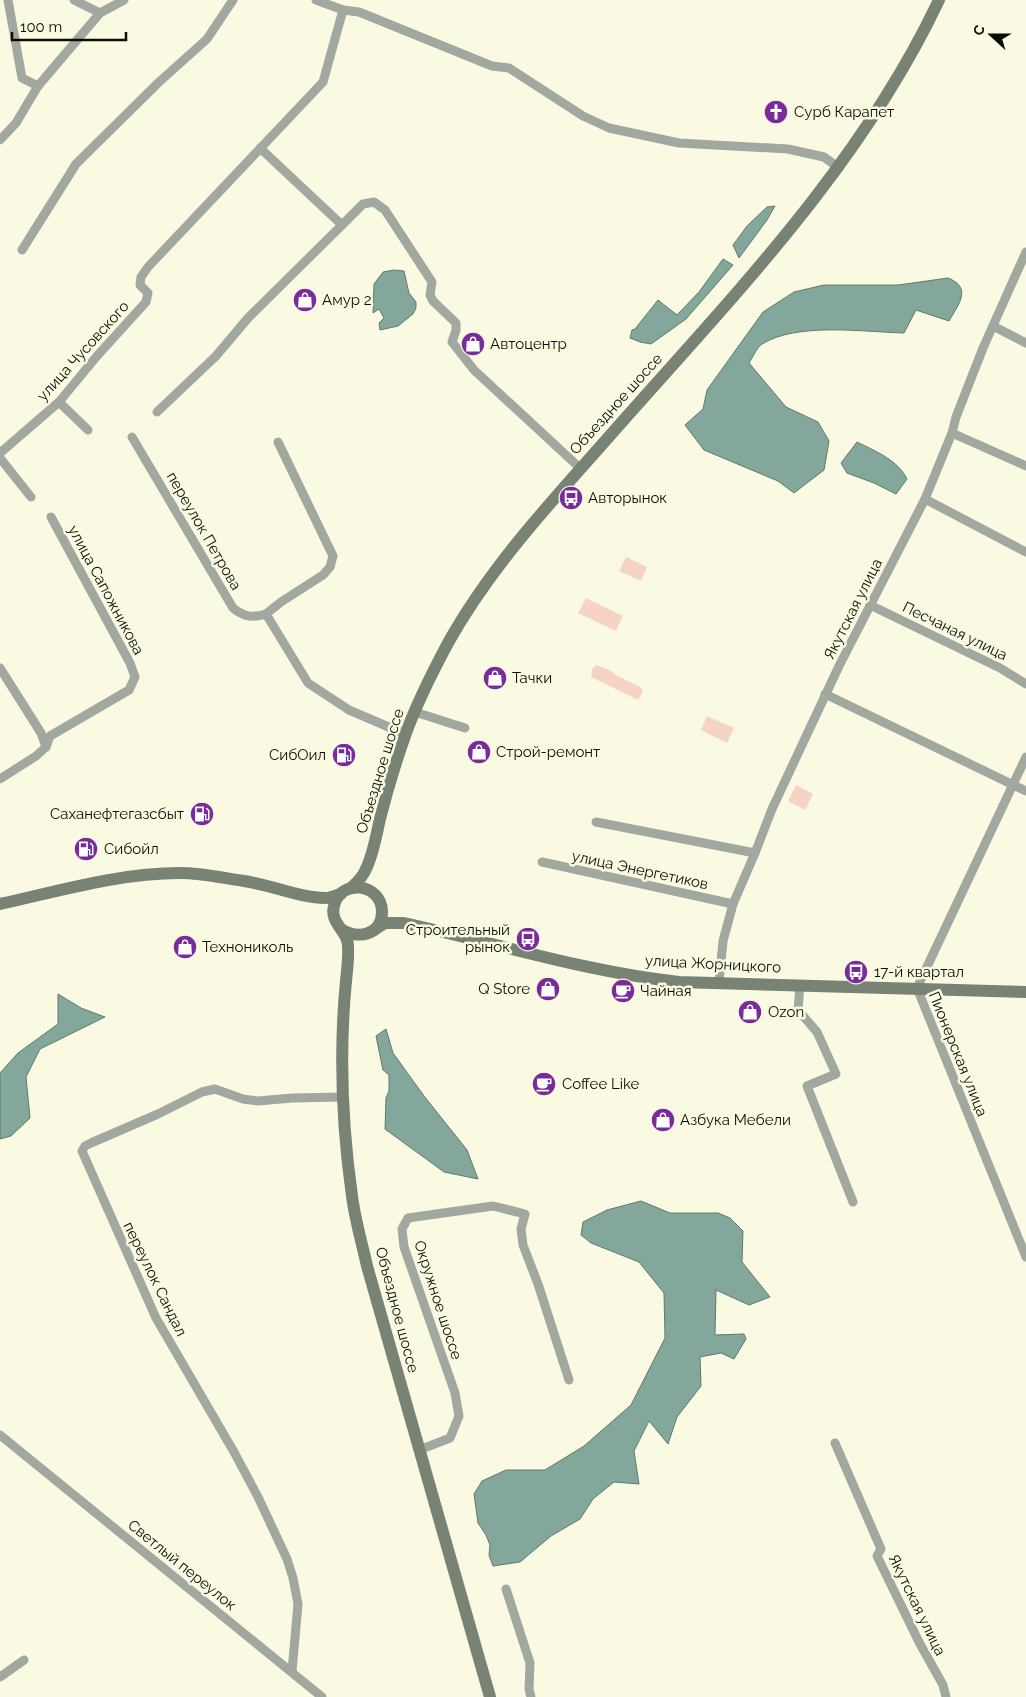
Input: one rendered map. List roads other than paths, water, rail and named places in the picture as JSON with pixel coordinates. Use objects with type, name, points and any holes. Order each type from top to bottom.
[{"type":"main road","name":"Объездное шоссе","points":[[346,891],[365,872],[405,734],[436,665],[463,618],[502,562],[543,510],[775,248],[839,168],[883,103],[921,37],[939,0]]},
{"type":"main road","name":"Объездное шоссе","points":[[370,858],[369,872],[376,895]]},
{"type":"main road","points":[[0,904],[120,879],[180,873],[257,882],[299,894],[326,906],[338,925],[349,934],[360,936],[372,932]]},
{"type":"main road","points":[[299,894],[328,898],[359,887],[376,895],[382,914],[380,922],[372,932],[356,944],[347,958]]},
{"type":"main road","points":[[338,925],[334,906],[346,891]]},
{"type":"main road","name":"улица Жорницкого","points":[[376,895],[387,914],[404,923]]},
{"type":"main road","name":"улица Жорницкого","points":[[372,932],[385,923],[404,923],[597,970],[679,982],[1026,992]]},
{"type":"main road","name":"Объездное шоссе","points":[[338,925],[348,940],[342,1026],[342,1097],[352,1197],[367,1266],[490,1697]]},
{"type":"street","points":[[8,0],[22,78],[38,86]]},
{"type":"street","points":[[74,0],[100,13]]},
{"type":"street","points":[[0,140],[16,123],[38,86],[100,13],[124,0]]},
{"type":"street","points":[[22,250],[76,164],[158,83],[207,39],[233,0]]},
{"type":"street","points":[[316,0],[343,10],[359,12],[492,66],[509,68],[583,116],[609,128],[679,143],[788,149],[824,157],[839,168]]},
{"type":"street","name":"улица Чусовского","points":[[0,453],[59,402],[97,356],[146,302],[148,293],[140,284],[141,277],[148,267],[323,82],[343,10]]},
{"type":"street","points":[[260,148],[342,225]]},
{"type":"street","points":[[157,412],[202,369],[248,318],[363,204],[374,202],[385,210],[432,282],[430,295],[433,301],[456,324],[452,342],[474,370],[581,469]]},
{"type":"street","name":"Якутская улица","points":[[719,982],[723,941],[733,904],[772,809],[825,694],[925,499],[993,326],[1026,252]]},
{"type":"street","points":[[993,326],[1026,342]]},
{"type":"street","points":[[59,402],[88,430]]},
{"type":"street","points":[[952,433],[1026,466]]},
{"type":"street","name":"переулок Петрова","points":[[132,437],[233,608],[243,616],[255,617],[266,614]]},
{"type":"street","points":[[278,442],[333,556],[330,567],[323,575],[280,602],[266,614],[308,683],[349,710],[405,734]]},
{"type":"street","points":[[0,458],[31,496]]},
{"type":"street","points":[[925,499],[1026,552]]},
{"type":"street","name":"улица Сапожникова","points":[[46,747],[50,736],[129,690],[135,677],[130,663],[51,517]]},
{"type":"street","name":"Песчаная улица","points":[[870,605],[1000,668],[1026,684]]},
{"type":"street","points":[[0,668],[41,733],[46,747],[36,756],[0,779]]},
{"type":"street","points":[[825,694],[1026,791]]},
{"type":"street","points":[[415,712],[465,728]]},
{"type":"street","name":"Пионерская улица","points":[[1026,757],[917,988],[1022,1232],[1026,1257]]},
{"type":"street","points":[[596,822],[755,853]]},
{"type":"street","name":"улица Энергетиков","points":[[542,862],[733,904]]},
{"type":"street","points":[[800,985],[798,1010],[817,1032],[836,1074],[807,1086],[853,1202]]},
{"type":"street","name":"переулок Сандал","points":[[292,1671],[298,1604],[287,1559],[258,1497],[234,1452],[156,1318],[82,1151],[85,1146],[91,1143],[158,1114],[202,1092],[215,1089],[243,1100],[258,1101],[342,1097]]},
{"type":"street","name":"Окружное шоссе","points":[[420,1450],[450,1438],[459,1416],[455,1393],[404,1247],[402,1229],[408,1218],[493,1206],[524,1214],[521,1229],[522,1245],[538,1284],[569,1380]]},
{"type":"street","name":"Светлый переулок","points":[[0,1435],[322,1697]]},
{"type":"street","name":"Якутская улица","points":[[835,1443],[881,1549],[877,1556],[920,1644],[943,1685],[946,1697]]},
{"type":"street","points":[[506,1589],[530,1663],[529,1689],[531,1697]]},
{"type":"street","points":[[0,1677],[24,1660]]},
{"type":"water","points":[[775,206],[739,258],[733,245],[747,226],[767,207]]},
{"type":"water","points":[[723,259],[733,265],[686,319],[651,344],[630,338],[632,330],[635,329],[658,300],[677,315],[699,292]]},
{"type":"water","points":[[404,271],[409,293],[416,302],[416,308],[413,314],[398,326],[380,330],[379,323],[384,318],[379,309],[373,313],[374,284],[383,272]]},
{"type":"water","points":[[948,278],[956,282],[962,292],[959,303],[949,321],[916,310],[904,333],[851,330],[812,331],[777,337],[758,347],[749,363],[786,407],[818,422],[829,441],[824,470],[794,493],[778,481],[704,450],[685,425],[703,409],[707,390],[763,312],[794,292],[824,285],[898,285]]},
{"type":"water","points":[[857,442],[892,461],[903,472],[907,479],[896,494],[847,473],[841,463]]},
{"type":"water","points":[[58,994],[81,1008],[105,1017],[40,1049],[26,1077],[30,1118],[11,1136],[0,1139],[0,1073],[18,1053],[58,1024]]},
{"type":"water","points":[[386,1029],[393,1053],[467,1150],[478,1179],[444,1172],[385,1129],[389,1075],[383,1070],[376,1036]]},
{"type":"water","points":[[641,1201],[670,1213],[718,1213],[730,1218],[743,1231],[742,1262],[770,1297],[749,1305],[716,1290],[715,1335],[744,1334],[746,1339],[734,1359],[721,1353],[700,1357],[701,1386],[677,1417],[668,1444],[649,1421],[634,1451],[639,1484],[614,1482],[593,1499],[580,1519],[551,1536],[520,1562],[493,1566],[489,1555],[490,1545],[478,1523],[474,1494],[482,1481],[506,1470],[545,1470],[584,1446],[631,1405],[665,1338],[664,1293],[639,1262],[591,1243],[581,1235],[583,1222],[607,1210]]},
{"type":"place","name":"Сурб Карапет","points":[[776,112]]},
{"type":"place","name":"Амур 2","points":[[305,300]]},
{"type":"place","name":"Автоцентр","points":[[473,344]]},
{"type":"place","name":"Авторынок","points":[[571,498]]},
{"type":"place","name":"Тачки","points":[[495,678]]},
{"type":"place","name":"Строй-ремонт","points":[[479,752]]},
{"type":"place","name":"СибОил","points":[[344,755]]},
{"type":"place","name":"Саханефтегазсбыт","points":[[202,814]]},
{"type":"place","name":"Сибойл","points":[[86,849]]},
{"type":"place","name":"Строительный рынок","points":[[528,939]]},
{"type":"place","name":"Технониколь","points":[[185,947]]},
{"type":"place","name":"17-й квартал","points":[[856,972]]},
{"type":"place","name":"Q Store","points":[[548,989]]},
{"type":"place","name":"Чайная","points":[[623,991]]},
{"type":"place","name":"Ozon","points":[[750,1012]]},
{"type":"place","name":"Coffee Like","points":[[544,1084]]},
{"type":"place","name":"Азбука Мебели","points":[[663,1120]]}]
